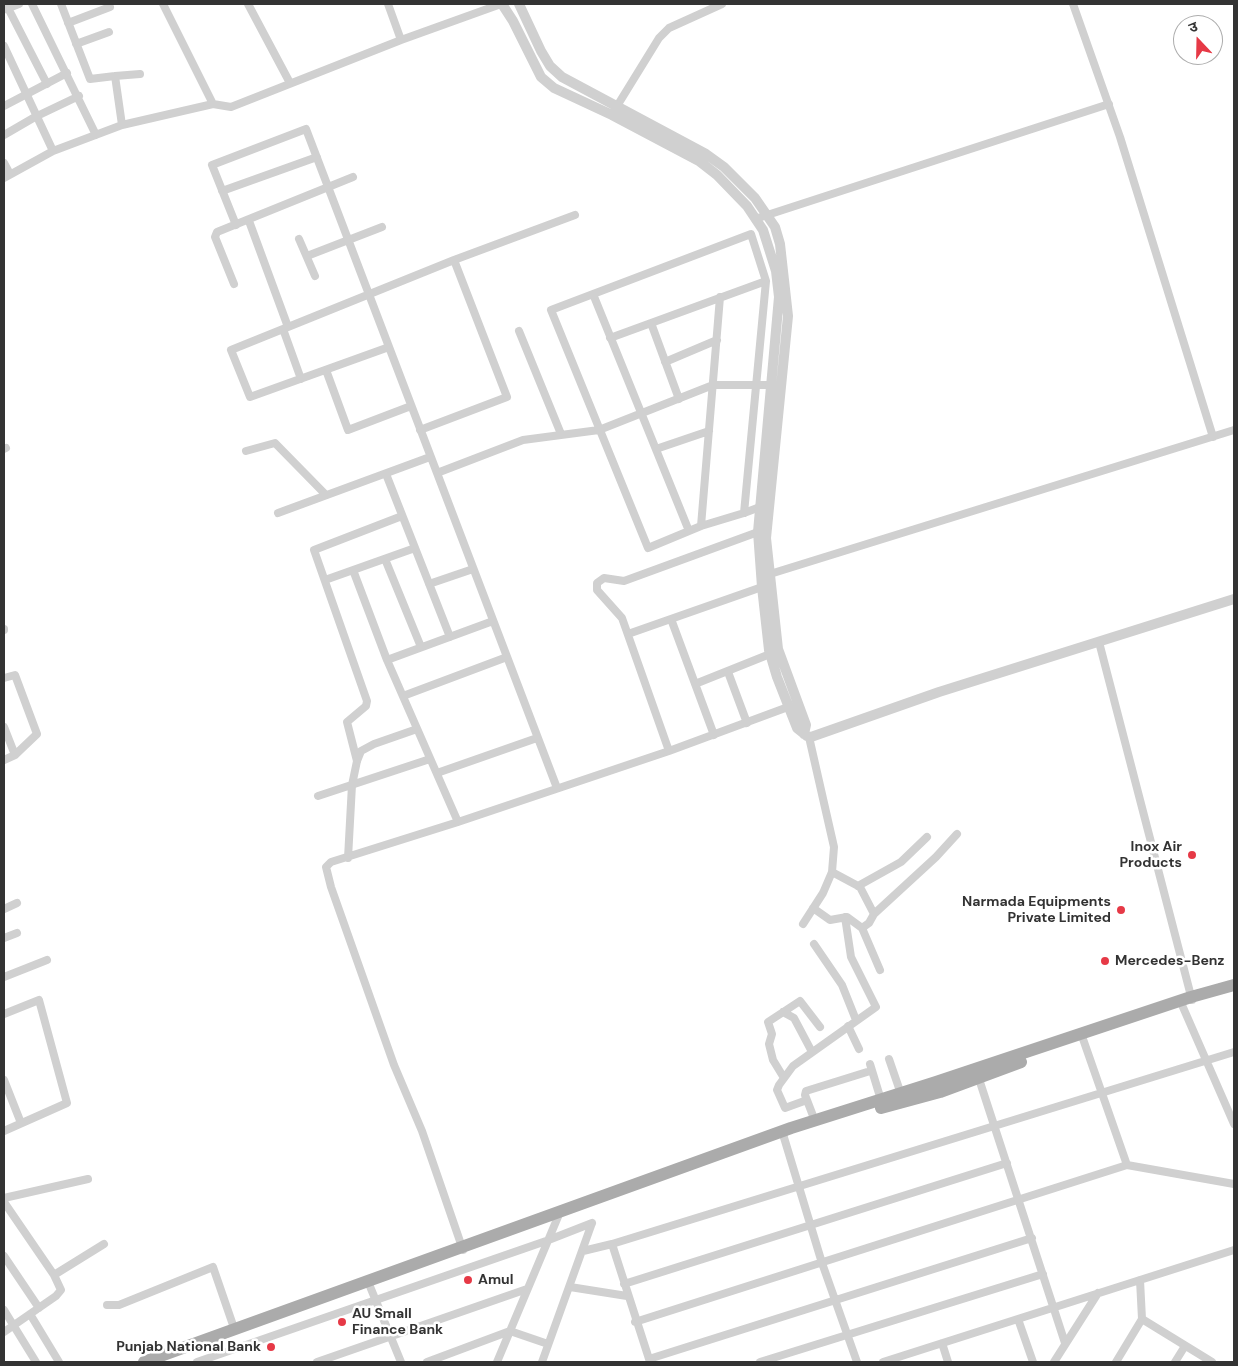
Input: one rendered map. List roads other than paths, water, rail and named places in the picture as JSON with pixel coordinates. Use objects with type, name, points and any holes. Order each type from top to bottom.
[{"type":"main road","points":[[155,1362],[815,1121],[1234,986]]},
{"type":"main road","points":[[783,1133],[940,1092],[1188,1001],[1234,991]]},
{"type":"main road","points":[[144,1362],[168,1358],[234,1328],[462,1249]]},
{"type":"street","points":[[19,4],[6,9],[46,84]]},
{"type":"street","points":[[32,4],[73,83],[96,134]]},
{"type":"street","points":[[61,4],[90,79]]},
{"type":"street","points":[[163,4],[213,104]]},
{"type":"street","points":[[248,4],[290,83]]},
{"type":"street","points":[[388,4],[401,40]]},
{"type":"street","points":[[4,163],[7,176],[53,151],[122,125],[213,104],[231,106],[401,40],[502,4],[513,21],[541,77],[554,88],[614,110],[706,154],[724,168],[767,215],[775,227],[780,244],[788,316],[766,528],[778,649],[806,725],[806,735],[834,847],[832,872],[823,893],[803,924]]},
{"type":"street","points":[[519,4],[550,66],[562,77],[699,161],[717,175],[747,206],[763,230],[776,271],[779,298],[758,532],[762,587],[770,654],[797,728],[806,735]]},
{"type":"street","points":[[614,110],[659,38],[669,28],[722,4]]},
{"type":"street","points":[[1073,4],[1109,104],[1213,437]]},
{"type":"street","points":[[68,23],[110,7]]},
{"type":"street","points":[[76,44],[110,32]]},
{"type":"street","points":[[4,46],[35,117],[53,151]]},
{"type":"street","points":[[4,106],[67,73]]},
{"type":"street","points":[[73,83],[90,79],[140,74]]},
{"type":"street","points":[[115,76],[122,125]]},
{"type":"street","points":[[4,136],[35,117],[79,96]]},
{"type":"street","points":[[754,219],[1109,104]]},
{"type":"street","points":[[236,225],[212,164],[306,129],[557,788]]},
{"type":"street","points":[[222,191],[317,157]]},
{"type":"street","points":[[234,284],[216,237],[217,232],[249,221],[353,177]]},
{"type":"street","points":[[389,347],[250,397],[231,350],[454,260],[575,215]]},
{"type":"street","points":[[249,221],[286,328],[301,379]]},
{"type":"street","points":[[307,256],[382,227]]},
{"type":"street","points":[[744,513],[766,280],[751,234],[551,310],[648,548],[701,526],[744,513],[760,508]]},
{"type":"street","points":[[300,239],[315,276]]},
{"type":"street","points":[[420,430],[507,396],[454,260]]},
{"type":"street","points":[[610,338],[766,280]]},
{"type":"street","points":[[592,294],[689,531]]},
{"type":"street","points":[[701,526],[720,297]]},
{"type":"street","points":[[651,323],[679,399]]},
{"type":"street","points":[[519,330],[561,434]]},
{"type":"street","points":[[665,362],[717,340]]},
{"type":"street","points":[[326,370],[348,430],[411,406]]},
{"type":"street","points":[[437,473],[523,440],[600,430],[713,385],[771,385]]},
{"type":"street","points":[[770,574],[1234,430]]},
{"type":"street","points":[[656,449],[709,431]]},
{"type":"street","points":[[246,451],[275,443],[326,495]]},
{"type":"street","points":[[278,513],[430,457]]},
{"type":"street","points":[[386,474],[450,637]]},
{"type":"street","points":[[356,760],[347,722],[366,706],[367,700],[314,550],[402,516]]},
{"type":"street","points":[[669,751],[622,618],[596,587],[600,580],[604,578],[624,581],[758,532]]},
{"type":"street","points":[[325,580],[415,548]]},
{"type":"street","points":[[385,559],[421,648]]},
{"type":"street","points":[[429,584],[473,569]]},
{"type":"street","points":[[353,570],[387,660],[458,822]]},
{"type":"street","points":[[628,634],[762,587]]},
{"type":"street","points":[[806,735],[1234,600]]},
{"type":"street","points":[[671,619],[714,735]]},
{"type":"street","points":[[387,660],[493,621]]},
{"type":"street","points":[[1099,642],[1188,1001],[1206,1061],[1234,1124]]},
{"type":"street","points":[[695,684],[770,654]]},
{"type":"street","points":[[403,696],[507,657]]},
{"type":"street","points":[[728,672],[747,723]]},
{"type":"street","points":[[4,678],[15,675],[37,734],[15,755],[4,760]]},
{"type":"street","points":[[462,1249],[422,1131],[394,1065],[326,872],[326,867],[331,862],[458,822],[669,751],[788,707]]},
{"type":"street","points":[[4,727],[15,755]]},
{"type":"street","points":[[348,858],[352,785],[356,760],[361,751],[374,744],[417,728]]},
{"type":"street","points":[[437,773],[537,738]]},
{"type":"street","points":[[318,796],[430,759]]},
{"type":"street","points":[[862,928],[871,922],[874,914],[936,857],[957,834]]},
{"type":"street","points":[[858,886],[901,862],[927,837]]},
{"type":"street","points":[[832,872],[858,886],[874,914]]},
{"type":"street","points":[[4,909],[18,903]]},
{"type":"street","points":[[813,908],[830,920],[845,917],[862,928],[880,970]]},
{"type":"street","points":[[808,1100],[785,1108],[777,1090],[793,1066],[876,1007],[850,957],[845,917]]},
{"type":"street","points":[[4,938],[17,932]]},
{"type":"street","points":[[814,944],[842,985],[856,1020]]},
{"type":"street","points":[[4,977],[47,960]]},
{"type":"street","points":[[4,1014],[39,1000],[67,1103],[4,1131]]},
{"type":"street","points":[[784,1078],[773,1060],[768,1044],[772,1034],[768,1023],[801,1001],[820,1027]]},
{"type":"street","points":[[783,1012],[794,1018],[812,1052]]},
{"type":"street","points":[[848,1026],[859,1049]]},
{"type":"street","points":[[1083,1039],[1127,1165]]},
{"type":"street","points":[[583,1251],[612,1244],[1234,1052]]},
{"type":"street","points":[[890,1059],[901,1094]]},
{"type":"street","points":[[870,1064],[881,1100]]},
{"type":"street","points":[[815,1121],[806,1091],[867,1072]]},
{"type":"street","points":[[979,1078],[1065,1343]]},
{"type":"street","points":[[4,1080],[20,1123]]},
{"type":"street","points":[[783,1133],[822,1263],[857,1362]]},
{"type":"street","points":[[624,1284],[1008,1163]]},
{"type":"street","points":[[635,1322],[1127,1165],[1234,1184]]},
{"type":"street","points":[[4,1198],[88,1179]]},
{"type":"street","points":[[4,1202],[54,1275],[61,1290],[60,1293],[4,1332]]},
{"type":"street","points":[[497,1362],[546,1241],[560,1213]]},
{"type":"street","points":[[197,1362],[546,1241],[592,1222],[542,1362]]},
{"type":"street","points":[[612,1244],[635,1322],[649,1361],[1032,1238]]},
{"type":"street","points":[[54,1275],[104,1244]]},
{"type":"street","points":[[883,1362],[1234,1250]]},
{"type":"street","points":[[4,1256],[39,1308]]},
{"type":"street","points":[[107,1306],[118,1305],[213,1267],[234,1328]]},
{"type":"street","points":[[760,1362],[1043,1274]]},
{"type":"street","points":[[1116,1362],[1142,1320],[1140,1280]]},
{"type":"street","points":[[369,1284],[401,1362]]},
{"type":"street","points":[[570,1287],[627,1296]]},
{"type":"street","points":[[317,1362],[527,1289]]},
{"type":"street","points":[[1054,1362],[1098,1293]]},
{"type":"street","points":[[4,1310],[36,1362]]},
{"type":"street","points":[[30,1314],[59,1362]]},
{"type":"street","points":[[1018,1319],[1033,1362]]},
{"type":"street","points":[[1142,1320],[1212,1362]]},
{"type":"street","points":[[427,1362],[510,1331],[548,1344]]},
{"type":"street","points":[[942,1343],[948,1362]]},
{"type":"street","points":[[1175,1362],[1185,1346]]},
{"type":"place","name":"Inox Air Products","points":[[1192,855]]},
{"type":"place","name":"Narmada Equipments Private Limited","points":[[1121,910]]},
{"type":"place","name":"Mercedes-Benz","points":[[1105,961]]},
{"type":"place","name":"Amul","points":[[468,1280]]},
{"type":"place","name":"AU Small Finance Bank","points":[[342,1322]]},
{"type":"place","name":"Punjab National Bank","points":[[271,1347]]}]
